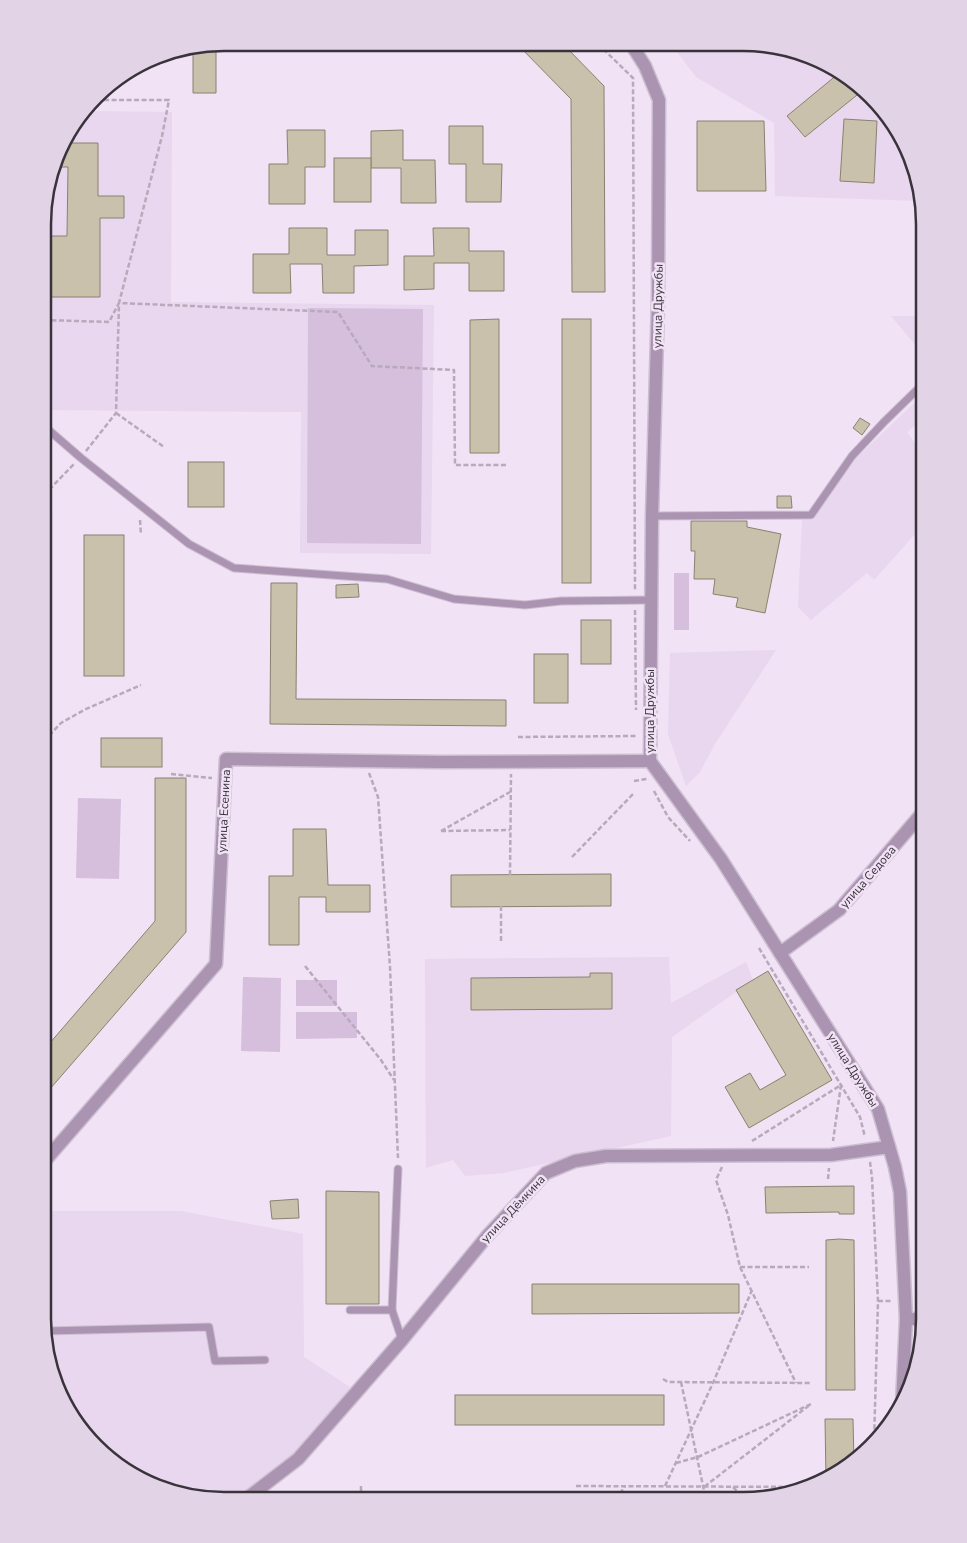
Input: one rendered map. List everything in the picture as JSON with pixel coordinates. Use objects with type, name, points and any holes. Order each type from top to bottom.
[{"type":"street","name":"улица Дружбы","points":[[636,51],[645,66],[659,100],[658,302],[648,762],[720,859],[878,1110],[900,1192],[906,1319],[903,1385]]},
{"type":"street","name":"улица Есенина","points":[[51,1154],[216,964],[226,759],[648,762]]},
{"type":"street","name":"улица Седова","points":[[780,953],[839,910],[915,821]]},
{"type":"street","name":"улица Дёмкина","points":[[255,1492],[298,1458],[402,1340],[488,1235],[546,1173],[575,1161],[606,1156],[831,1155],[889,1147]]},
{"type":"street","points":[[906,1319],[915,1319]]},
{"type":"lane","points":[[652,516],[811,515],[852,456],[916,391]]},
{"type":"lane","points":[[51,432],[189,544],[234,568],[387,579],[454,598],[525,604],[561,601],[651,600]]},
{"type":"lane","points":[[398,1169],[392,1310],[402,1340]]},
{"type":"lane","points":[[350,1310],[392,1310]]},
{"type":"lane","points":[[52,1331],[209,1327],[215,1362],[265,1360]]},
{"type":"path","points":[[605,51],[633,78],[636,717]]},
{"type":"path","points":[[51,488],[81,458],[116,414],[119,303],[162,136],[169,100],[104,100]]},
{"type":"path","points":[[51,320],[109,322],[119,303]]},
{"type":"path","points":[[119,303],[338,312],[372,366],[454,370],[455,464],[507,466]]},
{"type":"path","points":[[116,414],[164,446]]},
{"type":"path","points":[[51,734],[61,724],[84,710],[142,685]]},
{"type":"path","points":[[518,737],[636,736],[636,742]]},
{"type":"path","points":[[364,760],[378,797],[390,967],[398,1169]]},
{"type":"path","points":[[510,875],[511,762]]},
{"type":"path","points":[[634,781],[647,779],[648,762]]},
{"type":"path","points":[[171,774],[226,779]]},
{"type":"path","points":[[652,787],[668,817],[694,845]]},
{"type":"path","points":[[510,792],[441,831],[510,830]]},
{"type":"path","points":[[572,857],[634,792]]},
{"type":"path","points":[[501,906],[501,941]]},
{"type":"path","points":[[756,942],[860,1117],[872,1178],[878,1301],[874,1430]]},
{"type":"path","points":[[305,966],[382,1060],[395,1081]]},
{"type":"path","points":[[828,1179],[841,1085]]},
{"type":"path","points":[[796,1383],[740,1267],[728,1215],[716,1180],[728,1156],[841,1085]]},
{"type":"path","points":[[740,1267],[809,1268]]},
{"type":"path","points":[[665,1486],[713,1382],[752,1290]]},
{"type":"path","points":[[663,1379],[668,1382],[811,1383]]},
{"type":"path","points":[[681,1382],[705,1492]]},
{"type":"path","points":[[676,1463],[698,1457],[811,1404],[704,1487]]},
{"type":"path","points":[[361,1486],[361,1492]]},
{"type":"path","points":[[576,1486],[782,1487]]},
{"type":"path","points":[[621,1492],[625,1486]]},
{"type":"path","points":[[734,1487],[739,1492]]},
{"type":"shaded area","points":[[676,51],[743,51],[765,53],[788,57],[809,64],[829,74],[865,102],[893,138],[903,158],[910,179],[913,201],[775,196],[774,123],[696,77]]},
{"type":"shaded area","points":[[93,111],[172,112],[171,302],[434,305],[431,554],[300,553],[301,412],[51,410],[51,224],[53,202],[57,179],[64,158],[80,128]]},
{"type":"shaded area","points":[[308,308],[423,309],[421,544],[307,543]]},
{"type":"shaded area","points":[[891,316],[916,316],[916,345]]},
{"type":"shaded area","points":[[916,402],[916,425],[907,432],[916,444],[916,533],[874,580],[867,573],[811,620],[798,607],[802,520],[812,520],[856,458]]},
{"type":"shaded area","points":[[674,573],[689,573],[689,630],[674,630]]},
{"type":"shaded area","points":[[776,650],[715,744],[700,772],[686,786],[668,734],[670,653]]},
{"type":"shaded area","points":[[78,798],[121,799],[119,879],[76,878]]},
{"type":"shaded area","points":[[669,957],[671,1003],[746,962],[753,980],[672,1037],[671,1136],[504,1173],[465,1176],[453,1160],[426,1168],[425,959]]},
{"type":"shaded area","points":[[243,977],[281,978],[280,1052],[241,1051]]},
{"type":"shaded area","points":[[296,980],[337,980],[337,1006],[296,1006]]},
{"type":"shaded area","points":[[296,1012],[357,1012],[357,1038],[296,1039]]},
{"type":"shaded area","points":[[51,1211],[181,1211],[303,1234],[304,1357],[350,1387],[308,1447],[242,1492],[224,1492],[179,1486],[158,1479],[138,1469],[102,1441],[74,1405],[64,1385],[55,1353],[51,1319]]},
{"type":"building","points":[[524,51],[570,51],[604,86],[605,292],[572,292],[571,99]]},
{"type":"building","points":[[216,52],[216,93],[193,93],[193,55]]},
{"type":"building","points":[[834,77],[857,95],[805,137],[787,116]]},
{"type":"building","points":[[844,119],[877,121],[874,183],[840,181]]},
{"type":"building","points":[[697,121],[764,121],[766,191],[697,191]]},
{"type":"building","points":[[449,126],[483,126],[483,164],[502,164],[501,202],[466,202],[466,164],[449,164]]},
{"type":"building","points":[[287,130],[325,130],[325,167],[305,167],[305,204],[269,204],[269,164],[288,164]]},
{"type":"building","points":[[403,130],[403,160],[435,160],[436,203],[401,203],[401,168],[371,168],[371,131]]},
{"type":"building","points":[[72,143],[98,143],[98,196],[124,196],[124,218],[100,218],[100,297],[51,297],[51,236],[67,236],[68,167],[61,167]]},
{"type":"building","points":[[334,158],[371,158],[371,202],[334,202]]},
{"type":"building","points":[[289,228],[327,228],[327,255],[355,255],[355,230],[388,230],[388,265],[354,266],[354,293],[323,293],[322,264],[290,264],[291,293],[253,293],[253,254],[289,254]]},
{"type":"building","points":[[433,228],[469,228],[469,251],[504,251],[504,291],[469,291],[469,263],[434,263],[434,289],[404,290],[404,256],[434,256]]},
{"type":"building","points":[[499,319],[499,453],[470,453],[470,320]]},
{"type":"building","points":[[562,319],[591,319],[591,583],[562,583]]},
{"type":"building","points":[[860,418],[870,424],[862,435],[853,428]]},
{"type":"building","points":[[188,462],[224,462],[224,507],[188,507]]},
{"type":"building","points":[[777,496],[791,496],[792,508],[777,508]]},
{"type":"building","points":[[691,521],[747,521],[747,527],[781,534],[765,613],[736,607],[738,598],[713,594],[715,579],[694,579],[695,551],[691,551]]},
{"type":"building","points":[[84,535],[124,535],[124,676],[84,676]]},
{"type":"building","points":[[271,583],[297,583],[296,699],[506,700],[506,726],[270,724]]},
{"type":"building","points":[[358,584],[359,597],[336,598],[336,585]]},
{"type":"building","points":[[581,620],[611,620],[611,664],[581,664]]},
{"type":"building","points":[[534,654],[568,654],[568,703],[534,703]]},
{"type":"building","points":[[101,738],[162,738],[162,767],[101,767]]},
{"type":"building","points":[[155,778],[186,778],[186,932],[51,1088],[51,1042],[155,921]]},
{"type":"building","points":[[293,829],[326,829],[328,885],[370,885],[370,912],[326,912],[326,897],[299,897],[299,945],[269,945],[269,876],[293,876]]},
{"type":"building","points":[[611,874],[611,906],[451,907],[451,875]]},
{"type":"building","points":[[768,971],[832,1080],[749,1128],[725,1087],[750,1073],[760,1090],[786,1075],[736,990]]},
{"type":"building","points":[[590,973],[612,973],[612,1009],[471,1010],[471,978],[590,977]]},
{"type":"building","points":[[854,1186],[854,1214],[839,1214],[839,1212],[766,1213],[765,1187]]},
{"type":"building","points":[[326,1191],[379,1192],[379,1304],[326,1304]]},
{"type":"building","points":[[298,1199],[299,1218],[272,1219],[270,1201]]},
{"type":"building","points":[[826,1240],[854,1240],[855,1390],[826,1390]]},
{"type":"building","points":[[532,1284],[739,1284],[739,1313],[532,1314]]},
{"type":"building","points":[[455,1395],[664,1395],[664,1425],[455,1425]]},
{"type":"building","points":[[825,1419],[853,1419],[854,1451],[826,1471]]}]
